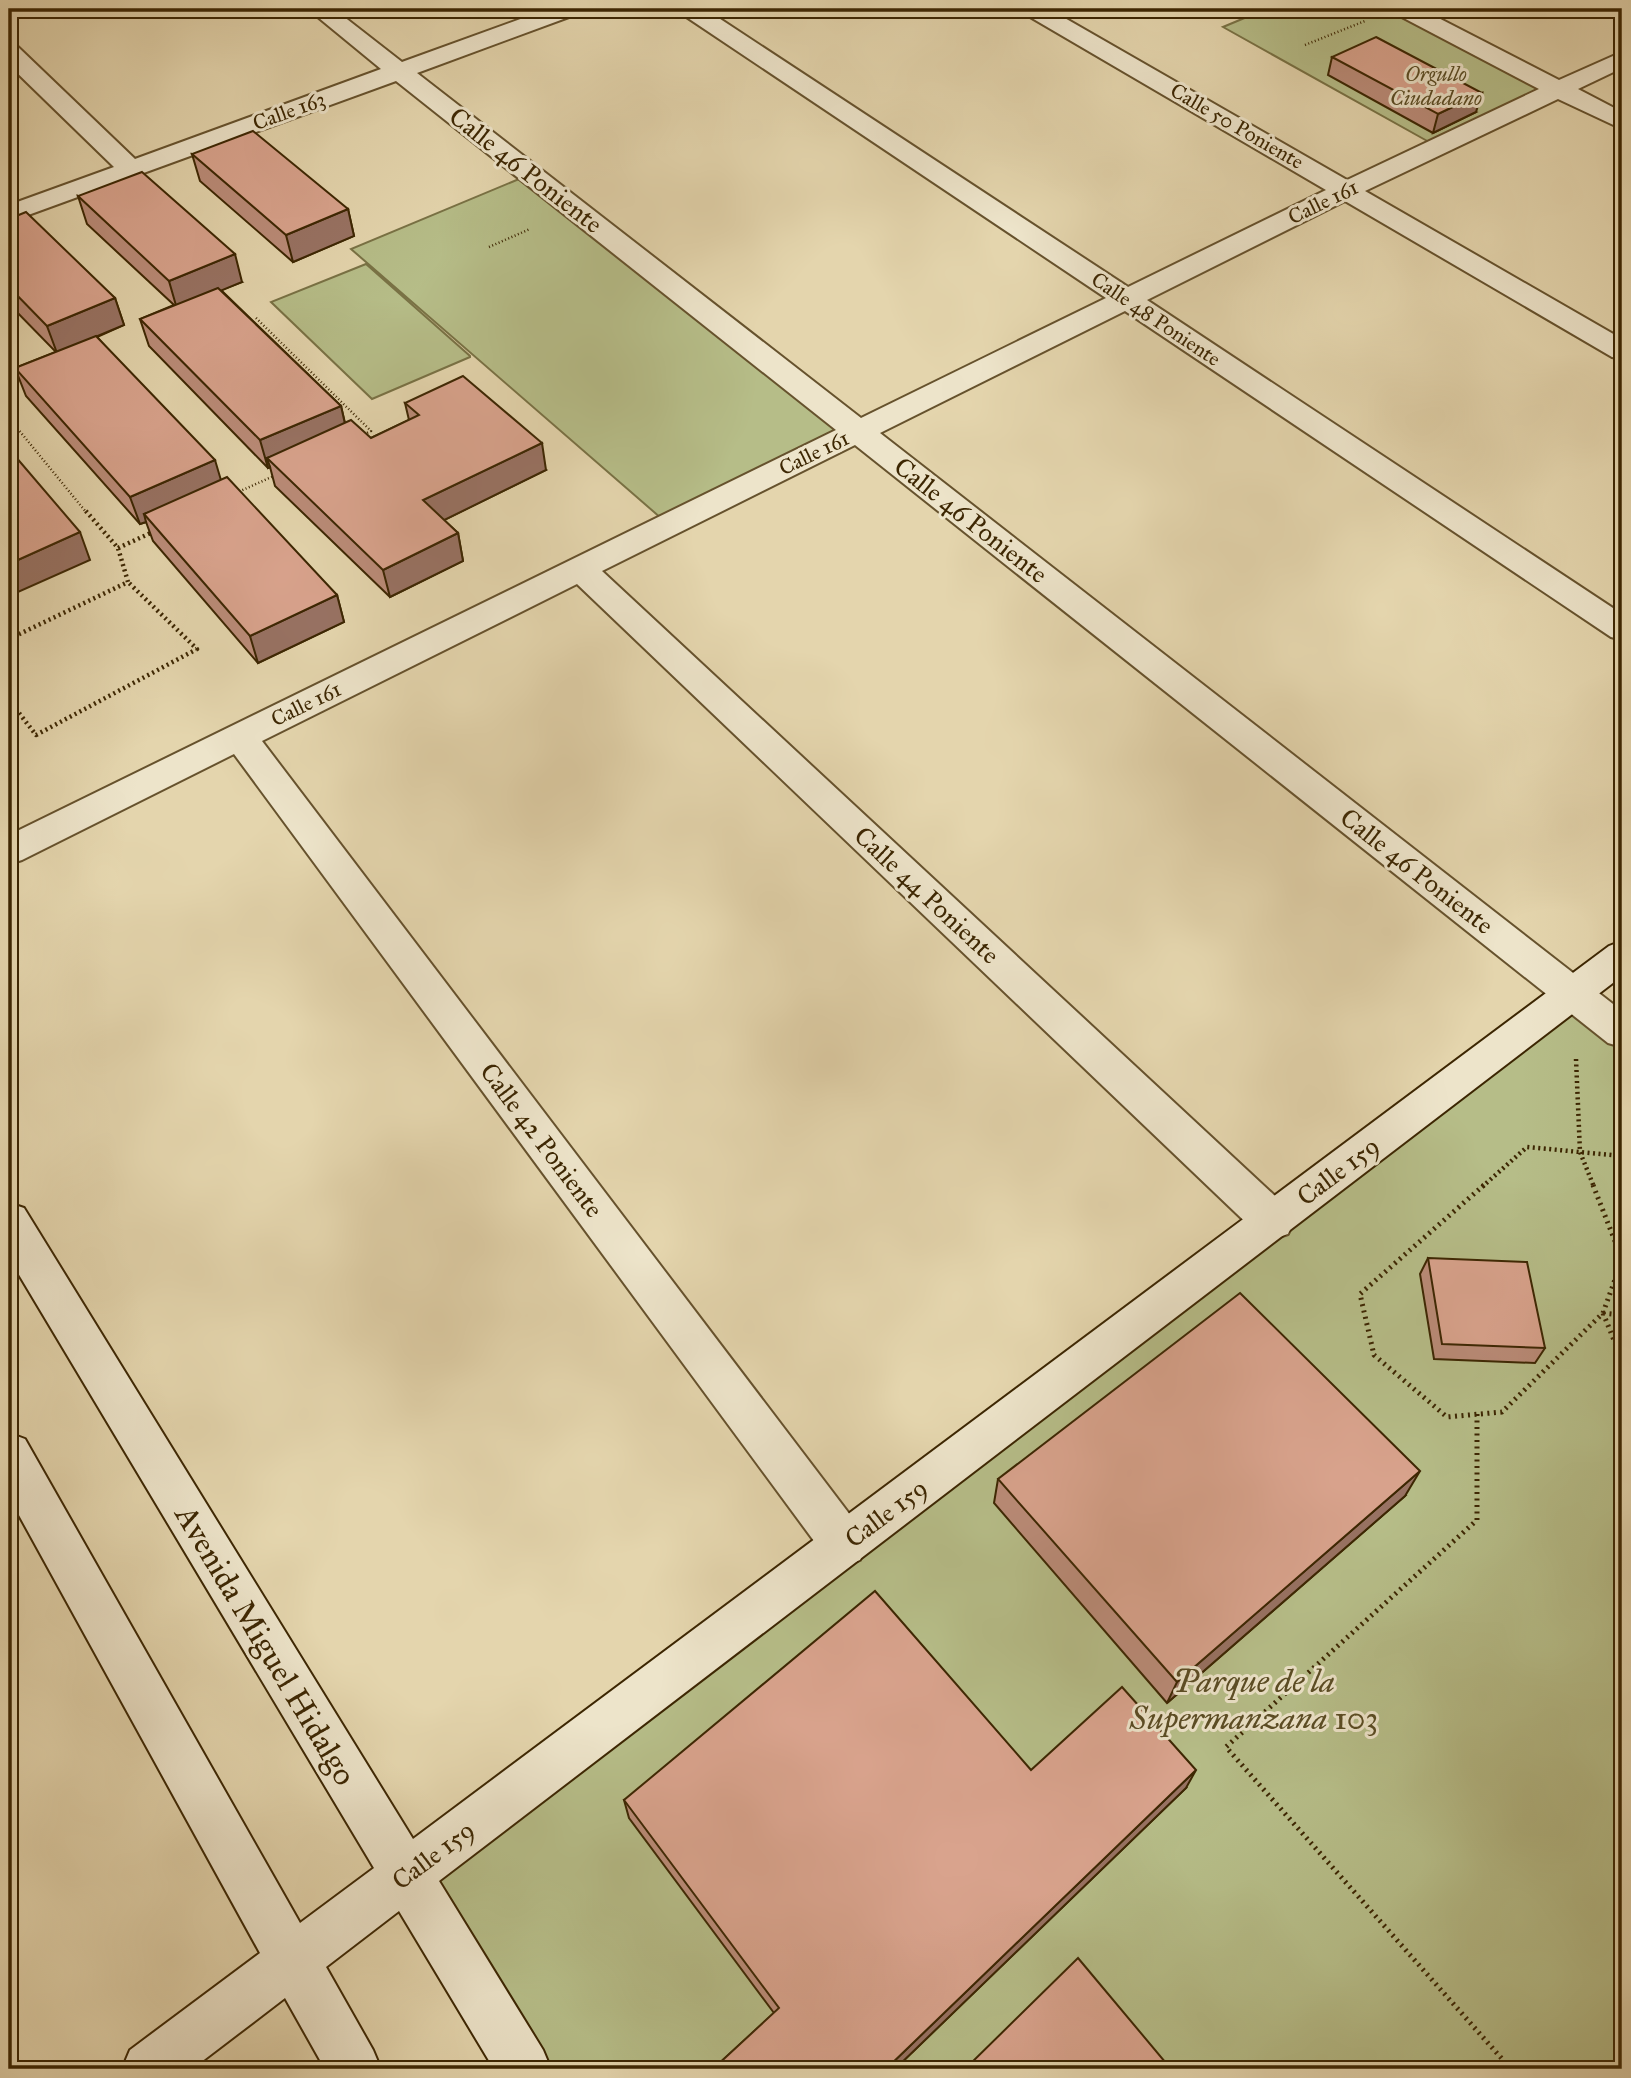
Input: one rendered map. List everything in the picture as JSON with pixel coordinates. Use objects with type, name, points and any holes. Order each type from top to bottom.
[{"type":"street","name":"Calle 46 Poniente","points":[[320,9],[1622,1032]]},
{"type":"street","name":"Calle 163","points":[[9,214],[569,9]]},
{"type":"street","name":"Calle 48 Poniente","points":[[690,9],[1622,629]]},
{"type":"street","name":"Calle 50 Poniente","points":[[1033,9],[1622,351]]},
{"type":"street","points":[[1404,9],[1622,122]]},
{"type":"street","points":[[9,52],[131,169]]},
{"type":"street","name":"Calle 161","points":[[9,851],[1347,190],[1622,59]]},
{"type":"street","name":"Calle 44 Poniente","points":[[580,569],[1273,1221]]},
{"type":"street","name":"Calle 42 Poniente","points":[[240,737],[844,1544]]},
{"type":"street","name":"Calle 159","points":[[149,2069],[1622,956]]},
{"type":"street","name":"Avenida Miguel Hidalgo","points":[[9,1221],[524,2069]]},
{"type":"street","points":[[9,1454],[354,2069]]},
{"type":"path","points":[[257,318],[371,432],[358,437]]},
{"type":"path","points":[[9,700],[36,735],[197,649],[128,582],[118,548],[13,423]]},
{"type":"path","points":[[225,498],[284,471]]},
{"type":"path","points":[[118,548],[165,526]]},
{"type":"path","points":[[9,639],[128,582]]},
{"type":"path","points":[[1573,994],[1580,1152],[1622,1260],[1603,1313],[1502,1412],[1447,1417],[1374,1354],[1360,1294],[1527,1147],[1580,1152],[1622,1156]]},
{"type":"path","points":[[1603,1313],[1622,1315]]},
{"type":"path","points":[[1603,1313],[1622,1360]]},
{"type":"path","points":[[1477,1414],[1477,1520],[1226,1747],[1511,2069]]},
{"type":"green space","name":"Orgullo Ciudadano","points":[[1266,9],[1404,9],[1561,90],[1438,147],[1223,27]]},
{"type":"green space","points":[[531,174],[858,431],[669,525],[351,249]]},
{"type":"green space","points":[[366,264],[470,357],[372,399],[271,302]]},
{"type":"green space","name":"Parque de la Supermanzana 103","points":[[1574,995],[1622,1033],[1622,2069],[527,2069],[409,1875]]},
{"type":"building","points":[[1376,37],[1482,93],[1438,114],[1332,57]]},
{"type":"building","points":[[253,131],[348,209],[286,235],[192,154]]},
{"type":"building","points":[[142,172],[235,254],[169,281],[78,196]]},
{"type":"building","points":[[26,212],[115,298],[47,326],[9,287],[9,219]]},
{"type":"building","points":[[218,288],[341,406],[260,440],[140,319]]},
{"type":"building","points":[[96,336],[215,460],[130,497],[15,368]]},
{"type":"building","points":[[463,376],[542,443],[423,500],[458,533],[383,570],[267,458],[351,420],[371,438],[419,415],[405,403]]},
{"type":"building","points":[[9,449],[80,532],[9,564]]},
{"type":"building","points":[[227,477],[337,595],[250,636],[144,514]]},
{"type":"building","points":[[1428,1258],[1527,1262],[1545,1348],[1442,1344]]},
{"type":"building","points":[[1240,1293],[1420,1471],[1177,1682],[998,1479]]},
{"type":"building","points":[[875,1591],[1031,1770],[1122,1687],[1196,1770],[886,2069],[713,2069],[779,2008],[624,1800]]},
{"type":"building","points":[[1078,1958],[1171,2069],[965,2069]]}]
